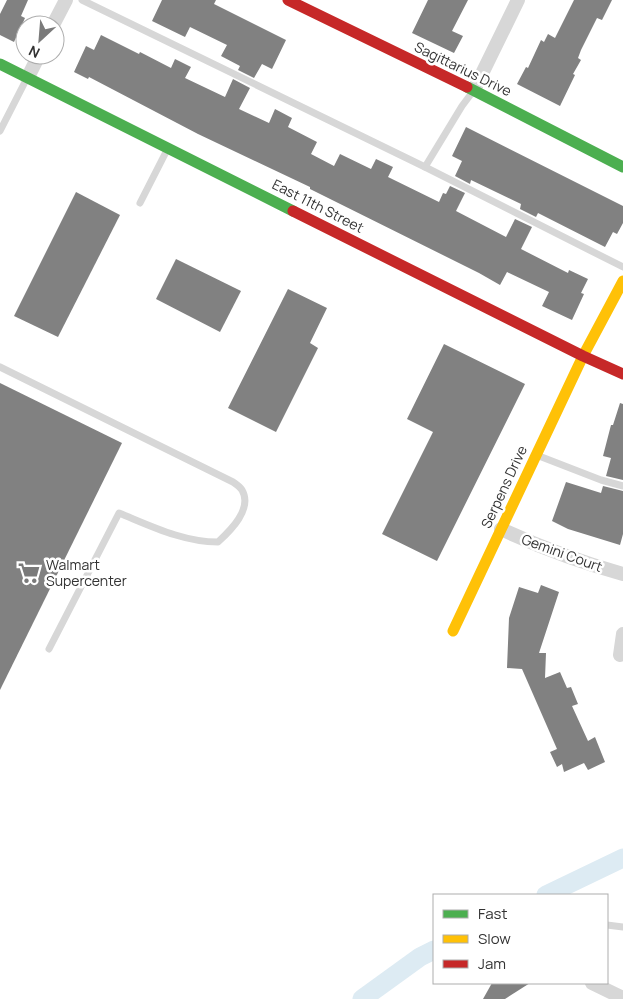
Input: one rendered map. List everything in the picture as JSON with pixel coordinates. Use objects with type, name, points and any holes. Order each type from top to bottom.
[{"type":"street","points":[[58,15],[66,0]]},
{"type":"street","points":[[474,90],[518,0]]},
{"type":"street","name":"Sagittarius Drive","points":[[290,1],[474,90],[623,167]]},
{"type":"street","name":"East 11th Street","points":[[0,64],[28,76],[583,356],[623,374]]},
{"type":"street","points":[[28,76],[33,65]]},
{"type":"street","name":"Serpens Drive","points":[[453,631],[583,356],[623,281]]},
{"type":"street","name":"Gemini Court","points":[[502,529],[542,548],[623,574]]},
{"type":"street","points":[[620,655],[623,634]]},
{"type":"street","points":[[594,984],[623,998]]},
{"type":"lane","points":[[82,0],[623,267]]},
{"type":"lane","points":[[0,131],[28,76]]},
{"type":"lane","points":[[425,168],[462,106],[474,90]]},
{"type":"lane","points":[[140,203],[169,148]]},
{"type":"lane","points":[[0,367],[233,482],[242,490],[245,500],[242,514],[231,530],[218,542],[202,542],[184,538],[119,513],[49,649]]},
{"type":"lane","points":[[537,455],[601,480],[623,486]]},
{"type":"lane","points":[[608,925],[623,927]]},
{"type":"building","points":[[7,0],[28,0],[21,15],[15,15],[14,42],[0,35],[0,14]]},
{"type":"building","points":[[162,0],[216,0],[214,4],[286,40],[272,69],[262,64],[254,78],[238,70],[240,66],[221,56],[227,45],[190,27],[185,37],[152,21]]},
{"type":"building","points":[[428,0],[468,0],[452,31],[463,36],[454,53],[412,33]]},
{"type":"building","points":[[574,0],[612,0],[602,20],[597,18],[581,50],[578,58],[581,60],[560,106],[517,84],[526,67],[528,68],[541,40],[544,42],[548,34],[555,38]]},
{"type":"building","points":[[101,35],[171,68],[175,59],[191,67],[185,78],[225,97],[233,79],[250,88],[239,109],[269,123],[275,109],[292,118],[288,127],[317,142],[311,154],[334,166],[340,154],[371,169],[376,159],[393,167],[388,177],[439,202],[443,193],[446,194],[450,186],[465,193],[456,211],[506,237],[515,219],[532,227],[521,249],[568,273],[569,270],[588,279],[581,293],[584,294],[572,320],[542,306],[549,292],[507,272],[500,285],[310,189],[310,187],[198,134],[89,77],[88,79],[74,72],[86,46],[94,50]]},
{"type":"building","points":[[466,127],[623,206],[623,223],[617,234],[613,232],[605,247],[538,213],[536,217],[520,209],[521,204],[471,180],[470,184],[455,176],[462,161],[452,156]]},
{"type":"building","points":[[76,192],[120,215],[58,337],[14,316]]},
{"type":"building","points":[[176,259],[241,291],[220,332],[156,299]]},
{"type":"building","points":[[288,289],[327,308],[310,343],[318,348],[276,432],[228,408]]},
{"type":"building","points":[[444,344],[525,384],[437,561],[382,534],[433,432],[407,419]]},
{"type":"building","name":"Walmart Supercenter","points":[[0,383],[122,443],[0,690]]},
{"type":"building","points":[[620,403],[623,404],[623,480],[606,476],[611,458],[603,456],[611,425],[613,425]]},
{"type":"building","points":[[566,482],[601,493],[603,486],[623,491],[623,534],[620,545],[568,529],[552,521]]},
{"type":"building","points":[[541,585],[559,592],[539,653],[546,653],[545,678],[560,672],[567,688],[571,687],[578,704],[572,706],[588,741],[595,737],[605,762],[588,770],[584,763],[564,772],[562,764],[557,767],[550,752],[557,749],[522,669],[507,668],[509,618],[519,587],[538,593]]},
{"type":"building","points":[[491,984],[528,984],[505,999],[483,999]]},
{"type":"waterway","points":[[548,894],[623,858]]},
{"type":"waterway","points":[[362,999],[420,957],[433,950]]},
{"type":"traffic: fast","points":[[0,64],[293,211]]},
{"type":"traffic: fast","points":[[467,87],[623,167]]},
{"type":"traffic: slow","points":[[453,631],[583,356],[623,281]]},
{"type":"traffic: jam","points":[[288,0],[467,87]]},
{"type":"traffic: jam","points":[[293,211],[583,356],[623,374]]},
{"type":"place","name":"Walmart Supercenter","points":[[29,573]]}]
